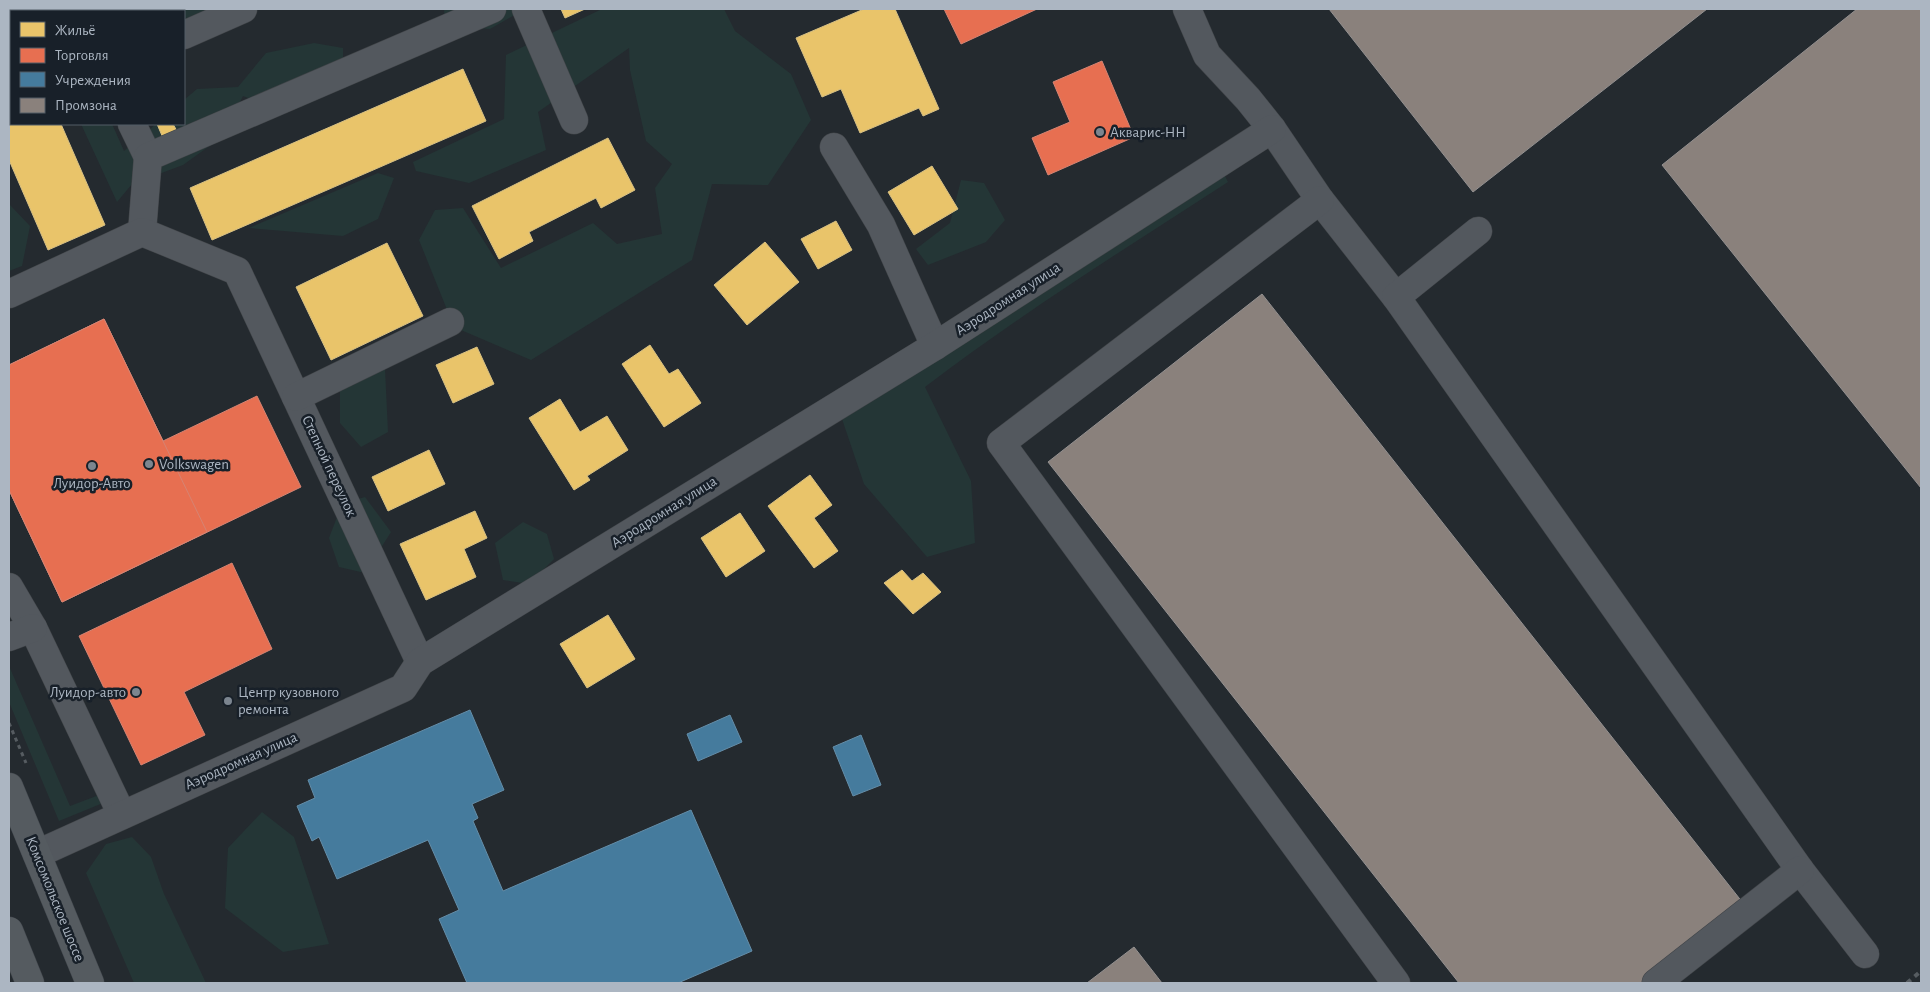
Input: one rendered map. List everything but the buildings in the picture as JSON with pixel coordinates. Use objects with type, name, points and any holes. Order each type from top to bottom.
[{"type":"main road","name":"Комсомольское шоссе","points":[[9,786],[90,983]]},
{"type":"main road","points":[[9,931],[21,978]]},
{"type":"street","points":[[185,35],[243,9]]},
{"type":"street","points":[[148,157],[492,9]]},
{"type":"street","points":[[526,9],[574,120]]},
{"type":"street","points":[[1187,9],[1207,55],[1248,99],[1272,129],[1320,200],[1396,297],[1800,870],[1865,954]]},
{"type":"street","points":[[9,294],[142,232],[148,157],[132,125]]},
{"type":"street","name":"Аэродромная улица","points":[[37,854],[403,688],[420,662],[935,346],[1272,129]]},
{"type":"street","points":[[834,146],[881,225],[935,346]]},
{"type":"street","points":[[1320,200],[1001,443],[1396,983]]},
{"type":"street","points":[[1396,297],[1478,231]]},
{"type":"street","name":"Степной переулок","points":[[142,232],[236,271],[420,662]]},
{"type":"street","points":[[296,397],[450,322]]},
{"type":"street","points":[[9,587],[21,632],[122,815]]},
{"type":"street","points":[[1656,983],[1800,870]]},
{"type":"shaded area","points":[[240,9],[185,34],[185,10],[136,10]]},
{"type":"shaded area","points":[[444,9],[525,9],[490,29],[445,25]]},
{"type":"shaded area","points":[[602,9],[724,9],[735,31],[791,74],[811,120],[768,185],[712,184],[692,260],[531,360],[454,327],[419,240],[435,210],[463,208],[501,268],[593,223],[617,244],[662,234],[655,188],[672,164],[646,141],[630,70],[629,48],[538,112],[546,150],[469,183],[416,171],[413,162],[504,119],[506,55]]},
{"type":"shaded area","points":[[314,43],[343,48],[343,76],[269,106],[243,96],[222,137],[183,165],[132,184],[117,202],[81,125],[112,125],[124,151],[155,125],[185,125],[185,99],[197,89],[238,87],[266,53]]},
{"type":"shaded area","points":[[1221,168],[1228,182],[1037,307],[925,387],[971,481],[975,543],[927,557],[864,484],[842,419]]},
{"type":"shaded area","points":[[378,173],[394,178],[378,219],[343,236],[249,228]]},
{"type":"shaded area","points":[[961,180],[984,183],[1005,220],[986,242],[928,265],[916,249],[950,223]]},
{"type":"shaded area","points":[[9,204],[30,226],[22,266],[9,271]]},
{"type":"shaded area","points":[[385,369],[388,432],[361,447],[340,423],[340,371]]},
{"type":"shaded area","points":[[365,497],[391,532],[365,573],[339,567],[329,538],[342,504]]},
{"type":"shaded area","points":[[523,522],[547,534],[554,559],[529,584],[503,580],[495,543]]},
{"type":"shaded area","points":[[9,666],[70,806],[99,795],[103,803],[59,821],[9,702]]},
{"type":"shaded area","points":[[262,812],[294,837],[329,944],[283,952],[225,908],[228,848]]},
{"type":"shaded area","points":[[132,837],[151,857],[164,894],[206,983],[134,983],[86,873],[106,844]]},
{"type":"railway","points":[[1907,983],[1921,971]]},
{"type":"place","name":"Акварис-НН","points":[[1100,132]]},
{"type":"place","name":"Volkswagen","points":[[149,464]]},
{"type":"place","name":"Луидор-Авто","points":[[92,466]]},
{"type":"place","name":"Луидор-авто","points":[[136,692]]},
{"type":"place","name":"Центр кузовного ремонта","points":[[228,701]]}]
